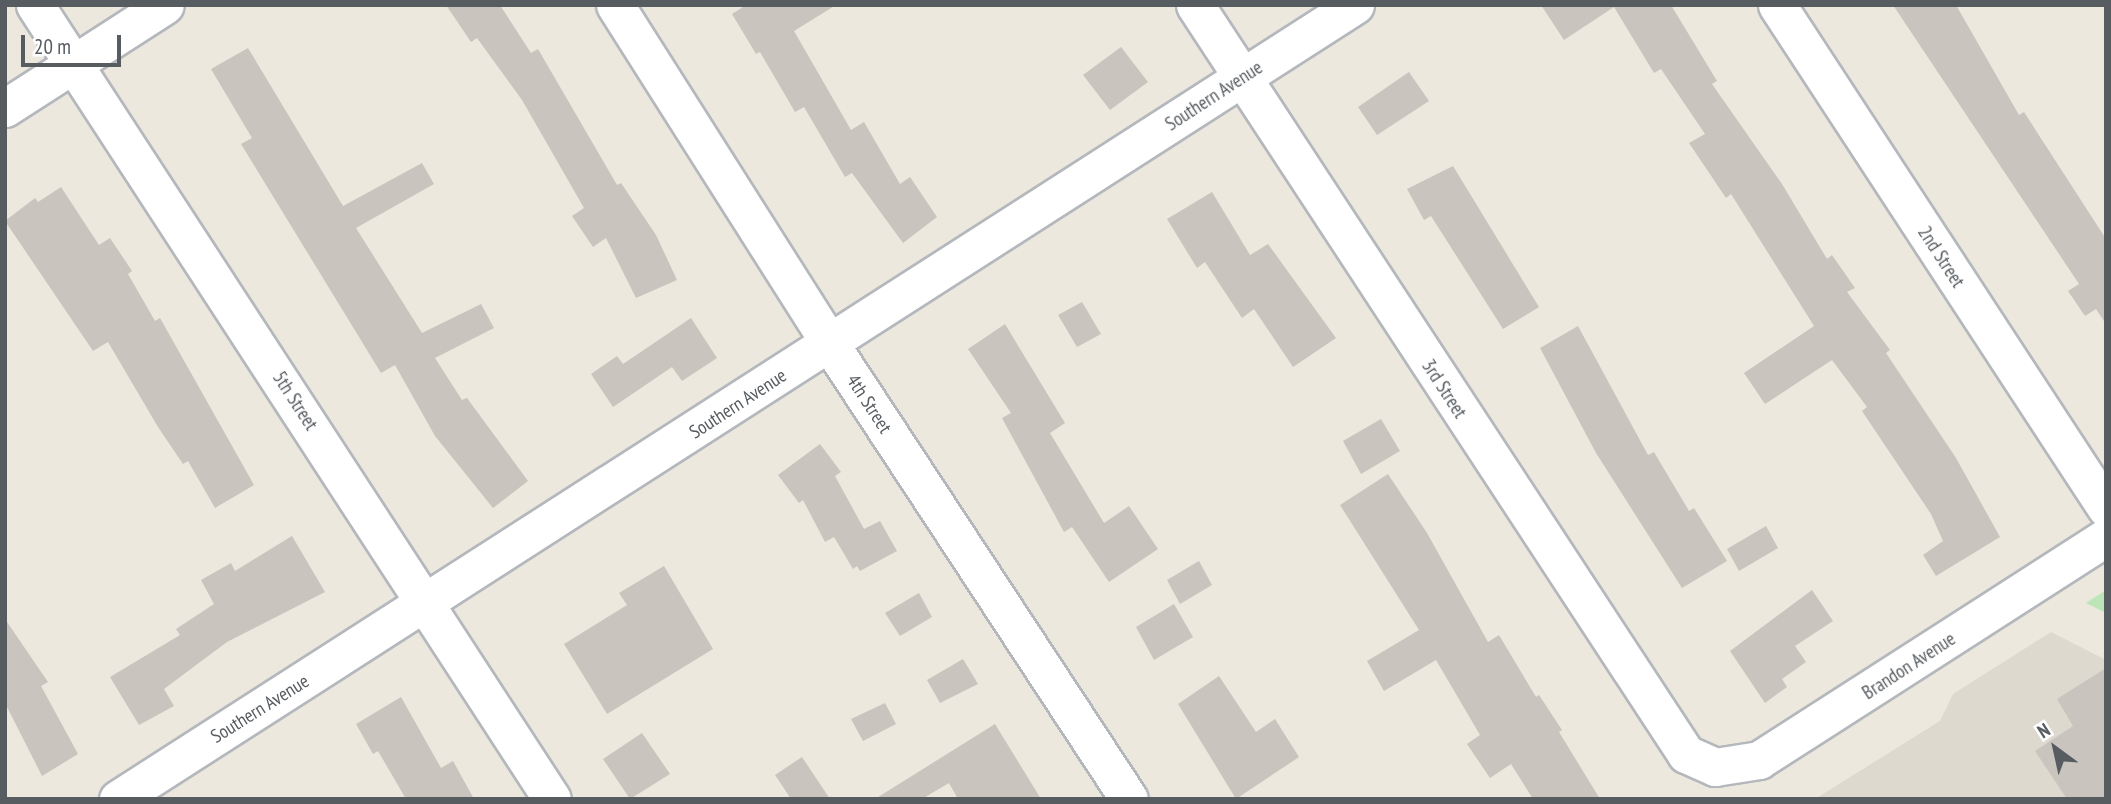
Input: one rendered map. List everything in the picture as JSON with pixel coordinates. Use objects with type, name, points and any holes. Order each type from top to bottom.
[{"type":"street","name":"5th Street","points":[[34,5],[428,604],[552,799]]},
{"type":"street","points":[[5,108],[165,5]]},
{"type":"street","name":"4th Street","points":[[615,5],[830,344],[1129,799]]},
{"type":"street","name":"3rd Street","points":[[1195,5],[1673,741],[1686,754],[1703,762]]},
{"type":"street","name":"Southern Avenue","points":[[118,799],[428,604],[1355,5]]},
{"type":"street","name":"2nd Street","points":[[1777,5],[2106,508]]},
{"type":"street","name":"Brandon Avenue","points":[[1703,762],[1735,767],[1759,760],[2106,537]]},
{"type":"shaded area","points":[[2051,632],[2106,660],[2106,799],[1815,799],[1940,721],[1953,694]]},
{"type":"green space","points":[[2106,590],[2106,613],[2086,603]]},
{"type":"building","points":[[446,5],[500,5],[531,53],[538,49],[617,185],[621,183],[656,235],[677,280],[636,298],[606,238],[593,247],[572,216],[584,208],[522,100],[477,38],[471,42]]},
{"type":"building","points":[[746,5],[836,5],[794,31],[851,130],[864,122],[900,184],[910,177],[937,217],[903,243],[852,173],[845,177],[804,107],[795,112],[760,52],[756,54],[732,14]]},
{"type":"building","points":[[1541,5],[1671,5],[1717,81],[1712,84],[1782,184],[1827,259],[1832,255],[1855,288],[1847,292],[1890,350],[1886,353],[1956,458],[2000,537],[1936,576],[1923,555],[1943,541],[1931,514],[1862,411],[1867,407],[1832,360],[1765,404],[1744,373],[1814,326],[1731,194],[1726,198],[1689,143],[1705,134],[1661,69],[1654,73],[1614,7],[1564,40]]},
{"type":"building","points":[[1893,5],[1956,5],[2019,115],[2024,112],[2106,239],[2106,324],[2096,309],[2085,316],[2068,291],[2079,284]]},
{"type":"building","points":[[1121,47],[1148,82],[1110,110],[1083,75]]},
{"type":"building","points":[[248,48],[343,206],[422,163],[434,184],[356,228],[422,333],[481,304],[494,328],[435,358],[462,400],[467,398],[528,481],[493,508],[435,436],[395,365],[381,373],[241,144],[252,138],[211,69]]},
{"type":"building","points":[[1409,72],[1429,101],[1377,135],[1358,107]]},
{"type":"building","points":[[1453,166],[1539,307],[1503,329],[1431,216],[1424,220],[1407,189]]},
{"type":"building","points":[[61,187],[99,245],[110,238],[132,271],[128,274],[155,321],[160,318],[254,485],[215,508],[188,461],[183,464],[158,427],[108,342],[93,351],[5,221],[35,198],[38,202]]},
{"type":"building","points":[[1212,192],[1250,255],[1268,244],[1336,338],[1293,367],[1254,309],[1242,318],[1205,262],[1197,268],[1167,219]]},
{"type":"building","points":[[1082,302],[1101,334],[1077,347],[1058,315]]},
{"type":"building","points":[[691,318],[717,358],[682,381],[672,367],[613,407],[591,374],[617,356],[623,364]]},
{"type":"building","points":[[1005,324],[1065,423],[1050,433],[1104,523],[1129,506],[1158,549],[1109,582],[1072,527],[1064,532],[1002,418],[1011,413],[968,349]]},
{"type":"building","points":[[1578,326],[1648,455],[1654,452],[1689,511],[1694,508],[1727,561],[1682,588],[1596,453],[1540,348]]},
{"type":"building","points":[[1381,419],[1400,451],[1361,474],[1343,441]]},
{"type":"building","points":[[820,444],[841,472],[835,476],[864,529],[880,521],[897,551],[860,571],[857,566],[853,569],[834,537],[825,542],[803,500],[799,503],[778,475]]},
{"type":"building","points":[[1388,474],[1427,533],[1488,642],[1499,635],[1536,697],[1539,695],[1562,730],[1559,732],[1600,799],[1533,799],[1511,764],[1490,778],[1467,744],[1480,735],[1436,660],[1384,691],[1367,661],[1419,630],[1340,505]]},
{"type":"building","points":[[1766,526],[1778,548],[1739,571],[1727,549]]},
{"type":"building","points":[[292,536],[325,592],[227,642],[164,689],[174,706],[139,725],[110,677],[180,635],[176,629],[214,604],[201,580],[231,563],[235,571]]},
{"type":"building","points":[[1199,561],[1212,585],[1180,604],[1167,580]]},
{"type":"building","points":[[664,566],[713,649],[607,714],[564,644],[627,605],[619,593]]},
{"type":"building","points":[[1812,590],[1833,621],[1795,646],[1806,662],[1782,679],[1787,687],[1765,703],[1730,651]]},
{"type":"building","points":[[919,593],[932,617],[900,636],[885,613]]},
{"type":"building","points":[[1174,604],[1193,637],[1154,660],[1136,627]]},
{"type":"building","points":[[5,619],[48,682],[41,686],[78,754],[42,776],[5,703]]},
{"type":"building","points":[[963,659],[978,684],[940,703],[927,680]]},
{"type":"building","points":[[2106,668],[2106,799],[2067,799],[2035,751],[2073,726],[2057,699]]},
{"type":"building","points":[[1219,676],[1256,732],[1275,719],[1299,757],[1236,799],[1178,704]]},
{"type":"building","points":[[401,697],[441,768],[453,761],[474,799],[406,799],[378,751],[373,754],[356,724]]},
{"type":"building","points":[[885,703],[896,724],[863,741],[851,719]]},
{"type":"building","points":[[995,724],[1041,799],[958,799],[949,783],[922,799],[875,799]]},
{"type":"building","points":[[642,733],[670,774],[630,799],[603,759]]},
{"type":"building","points":[[802,757],[830,799],[791,799],[775,775]]}]
